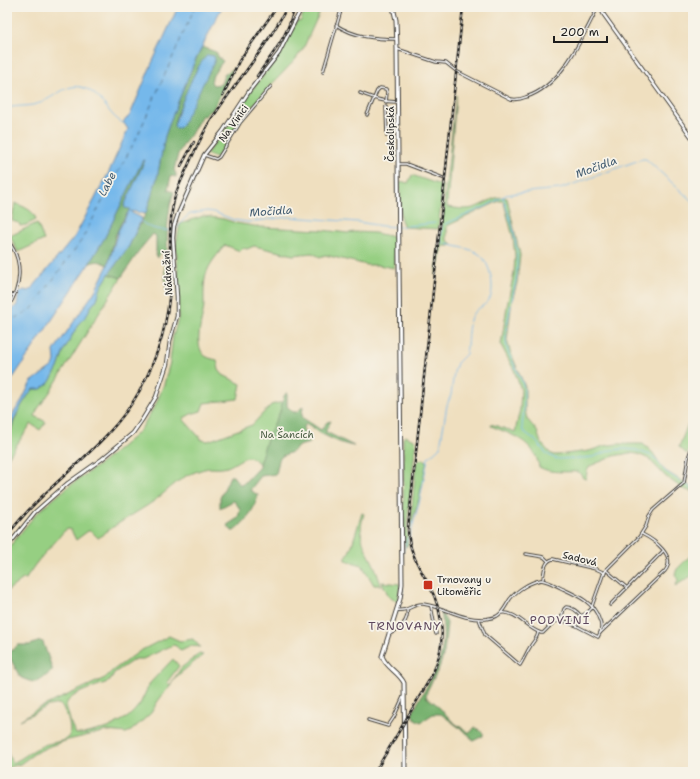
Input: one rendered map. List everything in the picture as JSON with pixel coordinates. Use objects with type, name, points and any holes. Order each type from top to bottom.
[{"type":"main road","name":"Nádražní","points":[[7,547],[30,516],[68,483],[102,459],[128,437],[142,420],[156,397],[167,364],[170,341],[177,316],[173,231],[178,212],[204,155],[223,132],[250,90],[279,53],[302,7]]},
{"type":"main road","name":"Českolipská","points":[[394,7],[397,39],[402,584],[400,599],[387,636],[382,658],[387,665],[403,680],[404,696]]},
{"type":"main road","points":[[599,7],[693,139]]},
{"type":"main road","points":[[404,696],[405,772]]},
{"type":"street","points":[[323,72],[342,7]]},
{"type":"street","points":[[397,49],[436,62],[446,63],[456,71],[511,99],[520,99],[534,95],[542,90],[562,69],[580,44],[599,7]]},
{"type":"street","points":[[336,25],[345,31],[375,39],[397,39]]},
{"type":"street","name":"Na Vinici","points":[[204,155],[216,159],[219,157],[237,127],[271,86]]},
{"type":"street","points":[[367,115],[378,91],[383,87],[387,92],[386,102]]},
{"type":"street","points":[[360,93],[386,102],[397,102]]},
{"type":"street","points":[[386,106],[387,136]]},
{"type":"street","points":[[387,128],[398,126]]},
{"type":"street","points":[[398,164],[406,164],[443,178]]},
{"type":"street","points":[[7,240],[12,246],[18,262],[19,278],[14,295],[7,308]]},
{"type":"street","points":[[7,295],[14,295]]},
{"type":"street","points":[[568,622],[592,610],[606,570],[642,534],[653,510],[684,483],[688,458],[693,444]]},
{"type":"street","points":[[500,613],[515,616],[538,632],[543,633],[554,622],[561,620],[598,637],[600,633],[667,568],[669,562],[663,551],[655,542],[642,534]]},
{"type":"street","points":[[610,605],[663,551]]},
{"type":"street","points":[[526,554],[544,557],[548,561]]},
{"type":"street","name":"Sadová","points":[[542,580],[548,561],[553,559],[604,573]]},
{"type":"street","points":[[606,570],[627,588]]},
{"type":"street","points":[[397,610],[407,610],[418,604],[431,606],[464,617],[479,619],[492,618],[500,613],[517,592],[536,581],[542,580],[576,595],[593,606],[600,621],[600,633]]},
{"type":"street","points":[[431,606],[436,634]]},
{"type":"street","points":[[561,620],[566,607],[569,607],[582,616]]},
{"type":"street","points":[[387,636],[403,624],[407,616],[407,610]]},
{"type":"street","points":[[479,619],[485,635],[520,665],[530,646],[537,637],[538,632]]},
{"type":"street","points":[[368,720],[388,726],[404,696]]},
{"type":"green space","points":[[305,7],[322,7],[303,49],[295,60],[239,122],[218,156],[216,158],[206,154],[224,132],[251,91],[280,54],[297,21],[300,22],[306,8]]},
{"type":"green space","points":[[202,47],[216,52],[219,58],[223,61],[213,75],[211,82],[213,85],[221,84],[224,75],[234,68],[212,111],[209,111],[204,117],[202,115],[178,154],[174,170],[176,177],[171,176],[168,190],[174,192],[168,225],[168,283],[166,291],[164,253],[161,252],[158,257],[156,257],[156,237],[153,234],[142,247],[121,278],[109,274],[129,246],[146,213],[157,178],[165,136],[194,63]],"holes":[[[200,65],[205,80],[174,126],[176,116]]]},
{"type":"green space","points":[[456,95],[447,207],[470,209],[498,197],[507,198],[520,255],[517,283],[512,300],[507,340],[525,387],[525,410],[527,419],[537,431],[541,443],[553,455],[589,451],[604,446],[617,444],[643,444],[653,453],[664,470],[693,488],[693,492],[683,489],[665,476],[649,459],[638,454],[629,453],[614,456],[590,466],[587,471],[586,479],[583,478],[579,472],[548,471],[539,467],[537,458],[528,445],[514,436],[491,426],[491,424],[515,432],[520,409],[521,390],[514,370],[501,345],[514,272],[515,256],[513,237],[503,201],[499,201],[447,226],[447,240],[452,244],[450,246],[442,247],[436,276]]},
{"type":"green space","points":[[143,160],[145,160],[124,206],[130,209],[115,236],[108,265],[98,262],[89,264],[105,237]]},
{"type":"green space","points":[[412,175],[443,186],[438,229],[404,227],[401,220],[400,181],[408,183]]},
{"type":"green space","points":[[15,203],[31,211],[36,220],[20,226],[19,223],[12,221]]},
{"type":"green space","points":[[203,216],[260,227],[348,233],[375,233],[394,237],[394,268],[378,265],[367,265],[325,255],[320,257],[312,253],[293,255],[254,246],[247,249],[243,248],[240,251],[225,245],[207,271],[204,285],[204,309],[199,343],[200,349],[204,355],[217,360],[219,370],[223,375],[241,384],[238,399],[204,403],[201,411],[191,414],[184,418],[184,420],[202,440],[208,441],[252,425],[271,405],[282,402],[280,412],[268,436],[259,464],[255,460],[247,457],[227,467],[209,468],[188,475],[154,501],[98,538],[91,531],[88,531],[76,540],[71,530],[66,530],[39,560],[26,579],[23,579],[7,591],[7,550],[14,541],[36,514],[69,486],[103,462],[133,437],[141,429],[156,404],[164,384],[170,362],[173,336],[178,319],[179,289],[176,244],[180,224]]},
{"type":"green space","points":[[37,223],[44,240],[18,252],[10,236]]},
{"type":"green space","points":[[109,274],[121,278],[50,392],[37,410],[35,416],[46,422],[40,430],[31,424],[7,459],[7,450],[11,431],[22,405],[33,389],[41,389],[49,383],[58,368],[64,350],[81,320],[97,299],[101,287]]},
{"type":"green space","name":"Na Šancích","points":[[287,392],[287,406],[293,412],[297,412],[303,406],[303,418],[321,430],[327,422],[331,421],[326,432],[354,446],[332,439],[306,424],[303,428],[310,443],[299,446],[292,452],[282,456],[279,460],[276,474],[261,476],[250,490],[258,495],[252,511],[242,524],[232,531],[227,525],[238,518],[240,509],[233,501],[220,508],[220,498],[230,476],[233,476],[239,484],[243,484],[259,467],[268,436],[280,412],[284,396]]},
{"type":"green space","points":[[690,419],[693,419],[693,441],[687,454],[679,447]]},
{"type":"green space","points":[[405,436],[416,441],[407,523],[408,545],[406,547],[404,544],[403,438]]},
{"type":"green space","points":[[423,459],[427,461],[418,503],[410,528],[416,463]]},
{"type":"green space","points":[[362,513],[364,514],[361,529],[363,542],[375,567],[381,585],[374,585],[362,565],[345,560],[351,548]]},
{"type":"green space","points":[[693,553],[693,575],[675,586],[678,580],[675,574],[677,569]]},
{"type":"green space","points":[[382,582],[400,584],[398,602],[389,597]]},
{"type":"green space","points":[[441,612],[447,623],[444,653],[439,668],[427,691],[426,697],[435,703],[453,722],[468,732],[471,732],[475,727],[483,733],[483,736],[473,741],[469,735],[441,714],[433,714],[421,722],[415,719],[412,714],[432,677],[441,655],[443,628]]},
{"type":"green space","points":[[169,636],[180,641],[193,639],[200,647],[191,646],[181,651],[173,645],[143,659],[135,659],[114,673],[110,681],[78,693],[68,701],[66,705],[71,724],[76,734],[83,734],[108,728],[128,717],[135,710],[140,704],[150,683],[173,659],[179,666],[167,682],[170,685],[181,668],[199,654],[203,655],[178,675],[158,701],[151,713],[131,731],[126,733],[107,731],[68,740],[50,746],[35,753],[20,764],[7,768],[7,751],[12,763],[38,748],[66,739],[70,734],[68,719],[64,710],[59,704],[48,706],[20,720],[37,709],[105,678],[112,671],[140,651]]},
{"type":"green space","points":[[40,641],[43,642],[52,671],[38,682],[34,682],[20,677],[8,654],[18,645],[30,645]]},
{"type":"water","name":"Labe","points":[[178,7],[222,7],[194,63],[171,119],[165,136],[157,178],[146,213],[131,211],[142,218],[129,246],[101,287],[97,299],[87,315],[79,323],[64,350],[58,368],[49,383],[41,389],[33,389],[20,408],[12,424],[7,449],[7,423],[22,400],[31,382],[53,366],[55,361],[54,351],[95,291],[108,265],[118,231],[130,209],[125,208],[124,206],[145,160],[143,160],[105,237],[86,269],[7,387],[7,336],[9,334],[7,333],[7,314],[17,305],[19,293],[24,290],[29,291],[34,286],[75,236],[108,174],[128,129],[123,122],[130,115]]},
{"type":"water","points":[[208,55],[214,56],[215,60],[182,125],[179,128],[175,128],[174,126],[183,99],[198,67]]},
{"type":"waterway","points":[[7,108],[40,103],[66,89],[79,87],[97,96],[115,117],[123,123]]},
{"type":"waterway","name":"Močidla","points":[[445,224],[487,206],[506,195],[560,189],[642,159],[646,159],[693,202]]},
{"type":"waterway","points":[[503,197],[513,228],[517,251]]},
{"type":"waterway","name":"Močidla","points":[[141,221],[148,226],[157,229],[175,230],[190,214],[207,211],[214,212],[234,220],[248,222],[289,217],[358,222],[398,227],[435,223]]},
{"type":"waterway","points":[[403,552],[407,539],[409,538],[419,504],[428,458],[440,447],[447,405],[451,395],[454,372],[457,363],[466,354],[472,314],[489,300],[492,289],[489,269],[483,258],[479,254],[470,250],[441,242],[442,225]]},
{"type":"waterway","points":[[517,253],[517,275],[506,330],[506,343],[508,352],[522,381],[524,389],[523,431],[534,439],[547,454],[556,459],[593,457],[611,450],[636,450],[656,459],[665,471],[682,482]]},
{"type":"waterway","points":[[684,484],[687,484],[693,489]]},
{"type":"waterway","points":[[402,596],[403,589]]},
{"type":"waterway","points":[[397,613],[401,601]]},
{"type":"ferry route","points":[[7,322],[31,310],[81,241],[137,137],[195,7]]},
{"type":"railway","points":[[223,95],[239,61],[277,7]]},
{"type":"railway","points":[[7,536],[40,498],[94,448],[111,430],[140,390],[152,365],[165,324],[170,283],[170,226],[176,193],[209,123],[260,52],[287,7]]},
{"type":"railway","points":[[257,76],[274,52],[289,26],[294,7]]},
{"type":"railway","points":[[375,772],[431,677],[436,666],[441,643],[441,619],[438,608],[429,585],[412,551],[408,536],[408,528],[463,7]]},
{"type":"railway","points":[[181,166],[194,142]]},
{"type":"place","name":"Trnovany u Litoměřic","points":[[428,585]]},
{"type":"district","name":"PODVINÍ","points":[[560,620]]},
{"type":"district","name":"TRNOVANY","points":[[405,626]]}]
